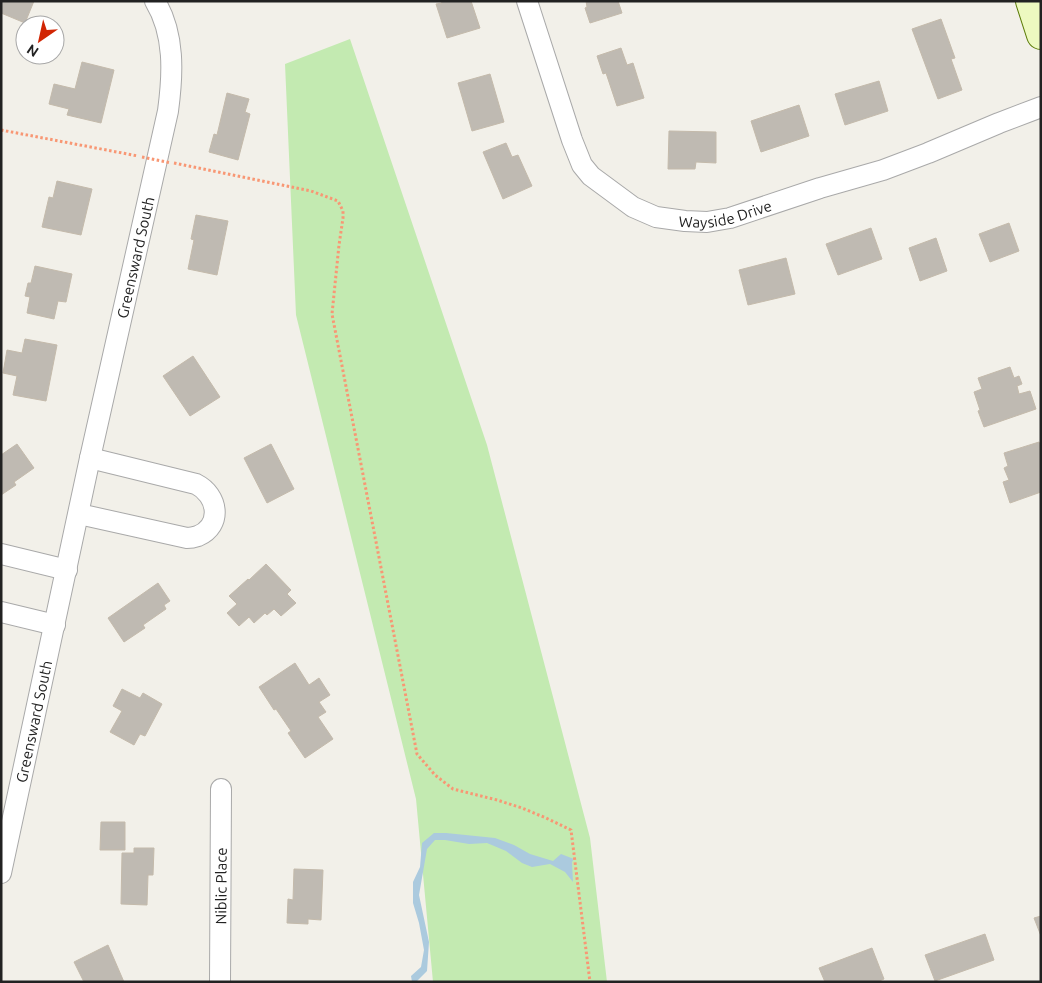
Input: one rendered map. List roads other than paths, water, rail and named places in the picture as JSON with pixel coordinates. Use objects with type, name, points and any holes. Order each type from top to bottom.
[{"type":"main road","points":[[1030,1],[1041,34]]},
{"type":"street","name":"Greensward South","points":[[1,873],[90,458],[168,111],[172,85],[169,34],[161,11],[155,1]]},
{"type":"street","name":"Wayside Drive","points":[[527,1],[572,140],[582,165],[591,176],[633,208],[656,216],[685,221],[707,222],[730,218],[820,188],[883,170],[1041,106]]},
{"type":"street","points":[[79,514],[187,538],[198,536],[207,530],[214,520],[215,509],[212,498],[204,488],[196,484],[90,458]]},
{"type":"street","points":[[1,554],[67,570]]},
{"type":"street","points":[[1,612],[55,625]]},
{"type":"street","name":"Niblic Place","points":[[220,982],[221,789]]},
{"type":"water","points":[[434,833],[495,838],[514,845],[530,854],[553,861],[561,854],[574,859],[572,862],[573,882],[565,872],[550,864],[532,867],[522,863],[506,851],[487,843],[469,844],[435,840],[427,849],[419,895],[429,942],[427,971],[416,982],[412,982],[411,976],[421,967],[424,950],[413,903],[413,882],[420,867],[422,843]]}]
